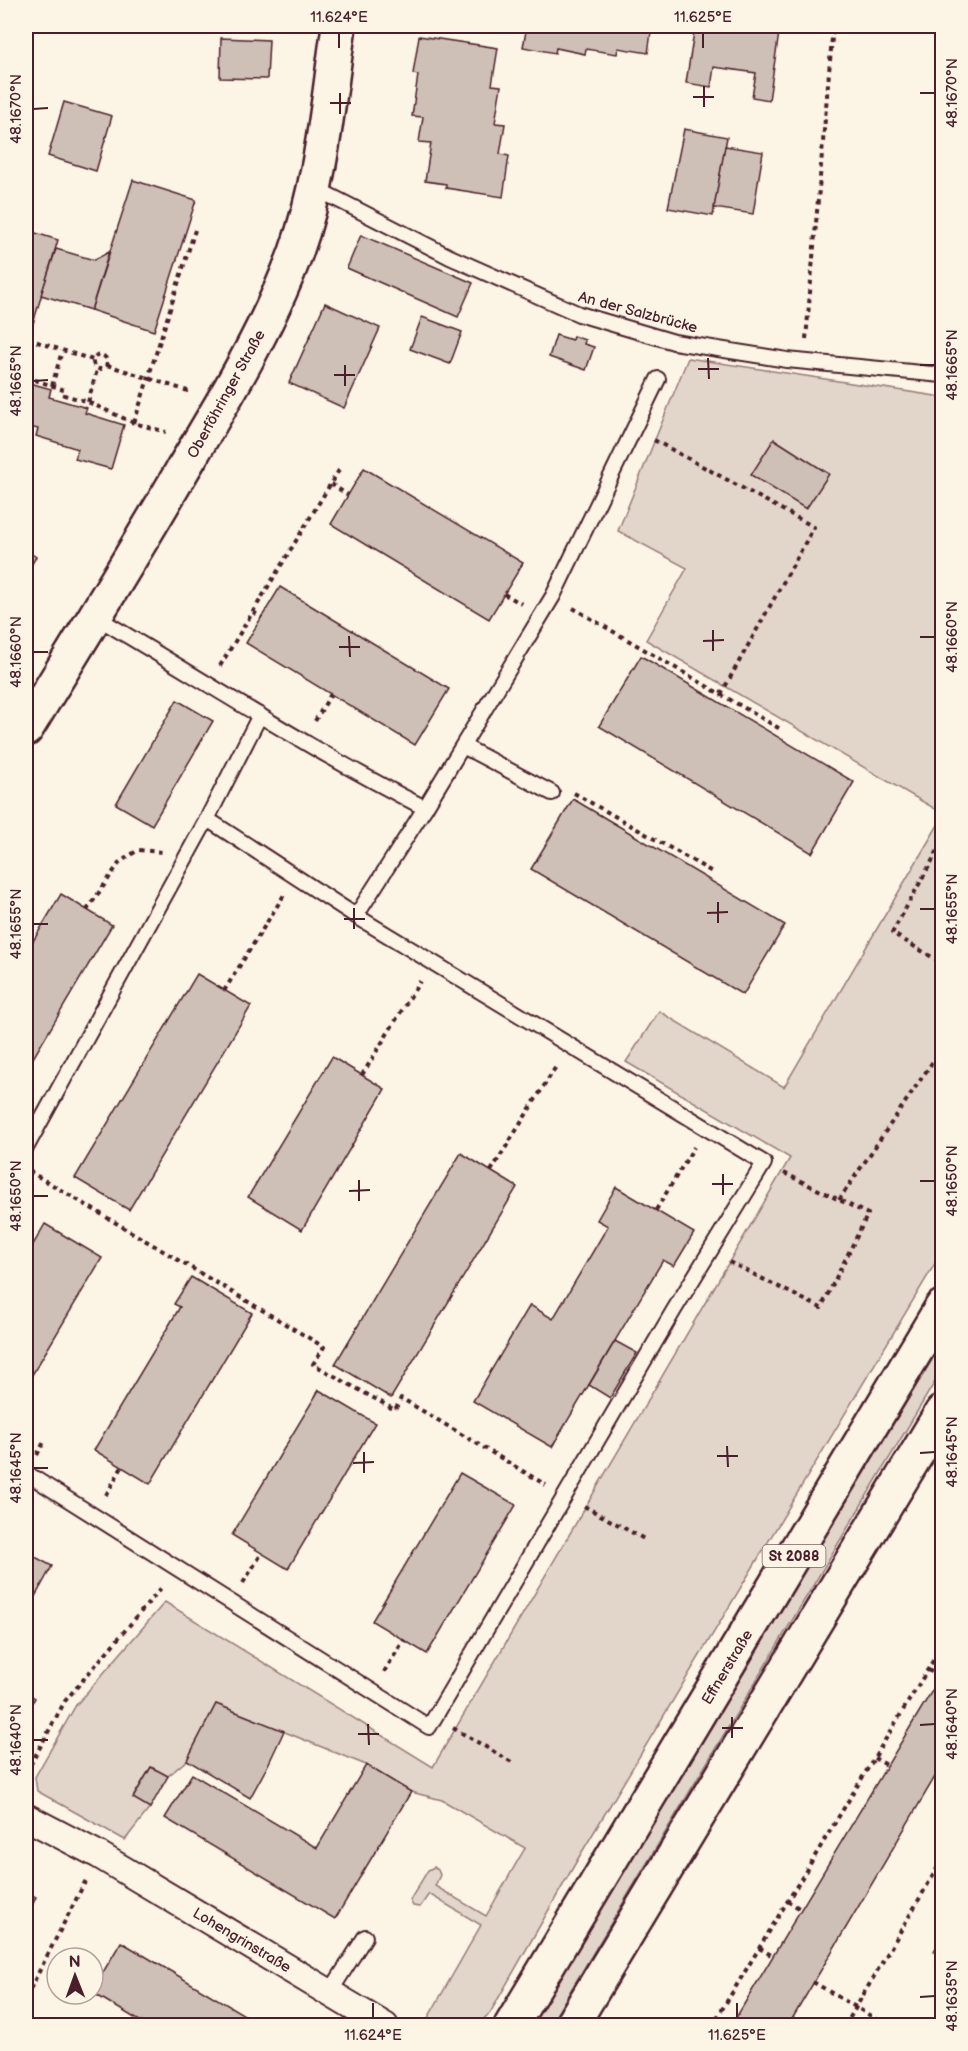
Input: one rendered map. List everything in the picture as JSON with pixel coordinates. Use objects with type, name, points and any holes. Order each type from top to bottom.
[{"type":"main road","name":"Oberföhringer Straße","points":[[26,729],[243,368],[269,316],[296,252],[315,188],[339,26]]},
{"type":"main road","name":"Effnerstraße","points":[[511,2025],[942,1307]]},
{"type":"main road","name":"St 2088","points":[[571,2025],[942,1412]]},
{"type":"street","name":"Lohengrinstraße","points":[[26,1817],[99,1855],[385,2025]]},
{"type":"lane","name":"An der Salzbrücke","points":[[315,188],[450,257],[579,314],[674,342],[804,361],[942,375]]},
{"type":"lane","points":[[356,916],[425,808],[553,596],[658,379]]},
{"type":"lane","points":[[96,616],[260,715],[425,808]]},
{"type":"lane","points":[[26,1148],[207,819],[260,715]]},
{"type":"lane","points":[[463,746],[552,794]]},
{"type":"lane","points":[[26,1473],[429,1727],[709,1252],[764,1163],[431,963],[207,819]]},
{"type":"lane","points":[[330,1992],[365,1937]]},
{"type":"path","points":[[804,361],[833,26]]},
{"type":"path","points":[[134,423],[195,230]]},
{"type":"path","points":[[28,339],[93,360]]},
{"type":"path","points":[[52,386],[62,351]]},
{"type":"path","points":[[93,360],[103,355],[107,360],[107,365]]},
{"type":"path","points":[[93,360],[93,365],[97,370]]},
{"type":"path","points":[[107,365],[191,392]]},
{"type":"path","points":[[97,370],[107,365]]},
{"type":"path","points":[[88,402],[97,370]]},
{"type":"path","points":[[26,377],[62,389],[61,394],[88,402],[134,423],[170,432]]},
{"type":"path","points":[[635,429],[814,527],[721,694]]},
{"type":"path","points":[[209,684],[339,470]]},
{"type":"path","points":[[331,484],[348,495]]},
{"type":"path","points":[[553,596],[782,730]]},
{"type":"path","points":[[253,612],[262,617]]},
{"type":"path","points":[[303,740],[331,694]]},
{"type":"path","points":[[568,789],[714,873]]},
{"type":"path","points":[[942,843],[892,933],[942,963]]},
{"type":"path","points":[[87,910],[120,862],[138,850],[163,852],[183,862]]},
{"type":"path","points":[[224,991],[296,877]]},
{"type":"path","points":[[362,1075],[431,963]]},
{"type":"path","points":[[491,1171],[569,1046]]},
{"type":"path","points":[[839,1200],[942,1048]]},
{"type":"path","points":[[656,1210],[705,1127]]},
{"type":"path","points":[[709,1252],[821,1308],[868,1214],[764,1163]]},
{"type":"path","points":[[26,1169],[324,1347],[313,1364],[395,1410],[401,1398],[565,1496],[644,1539]]},
{"type":"path","points":[[94,1515],[122,1467]]},
{"type":"path","points":[[231,1602],[262,1553]]},
{"type":"path","points":[[26,1773],[65,1701],[177,1568]]},
{"type":"path","points":[[373,1692],[404,1640]]},
{"type":"path","points":[[712,2025],[942,1646]]},
{"type":"path","points":[[928,1670],[940,1677]]},
{"type":"path","points":[[434,1717],[514,1764]]},
{"type":"path","points":[[874,1758],[887,1766]]},
{"type":"path","points":[[26,1997],[99,1855]]},
{"type":"path","points":[[845,2025],[942,1860]]},
{"type":"path","points":[[787,1901],[801,1909]]},
{"type":"path","points":[[759,1948],[773,1956]]},
{"type":"path","points":[[813,1982],[888,2025]]},
{"type":"shaded area","points":[[688,358],[942,397],[942,813],[646,640],[687,568],[618,531]]},
{"type":"shaded area","points":[[942,818],[942,1252],[579,1857],[490,2013],[477,2025],[424,2025],[481,1925],[429,1894],[420,1907],[413,1906],[410,1900],[428,1870],[434,1867],[440,1875],[435,1886],[486,1916],[525,1848],[442,1800],[411,1792],[366,1765],[216,1704],[187,1760],[168,1776],[151,1767],[133,1797],[150,1808],[125,1840],[37,1791],[35,1777],[76,1705],[165,1602],[433,1767],[790,1158],[626,1062],[659,1011],[784,1087]]},
{"type":"shaded area","points":[[942,1343],[942,1370],[550,2025],[532,2025]]},
{"type":"building","points":[[527,26],[652,26],[648,53],[618,48],[617,54],[586,49],[585,54],[556,48],[555,53],[523,47]]},
{"type":"building","points":[[695,26],[780,26],[769,100],[752,97],[756,73],[714,67],[711,87],[686,83]]},
{"type":"building","points":[[419,36],[498,48],[492,85],[501,86],[495,123],[505,124],[500,154],[509,156],[503,197],[446,188],[446,184],[425,181],[431,143],[419,142],[423,117],[412,116],[418,75],[413,74]]},
{"type":"building","points":[[221,38],[269,40],[267,79],[220,78]]},
{"type":"building","points":[[64,102],[112,116],[96,171],[48,156]]},
{"type":"building","points":[[684,129],[727,137],[713,216],[668,208]]},
{"type":"building","points":[[725,146],[763,152],[753,214],[714,208]]},
{"type":"building","points":[[133,180],[196,200],[154,331],[91,310]]},
{"type":"building","points":[[26,230],[58,240],[26,347]]},
{"type":"building","points":[[361,235],[473,283],[458,317],[347,268]]},
{"type":"building","points":[[56,249],[94,260],[109,252],[91,310],[41,295]]},
{"type":"building","points":[[325,303],[380,328],[344,408],[289,383]]},
{"type":"building","points":[[422,317],[462,332],[450,364],[410,349]]},
{"type":"building","points":[[556,335],[572,340],[573,336],[585,340],[584,344],[594,347],[586,370],[549,357]]},
{"type":"building","points":[[26,382],[51,389],[49,397],[87,408],[85,413],[124,425],[111,469],[75,459],[78,449],[36,436],[38,429],[26,426]]},
{"type":"building","points":[[774,439],[829,474],[806,509],[751,475]]},
{"type":"building","points":[[364,468],[523,563],[489,619],[331,524]]},
{"type":"building","points":[[26,550],[36,557],[26,574]]},
{"type":"building","points":[[280,587],[449,689],[415,745],[246,643]]},
{"type":"building","points":[[641,656],[854,782],[812,853],[599,726]]},
{"type":"building","points":[[177,700],[213,721],[152,825],[116,804]]},
{"type":"building","points":[[573,799],[785,925],[743,995],[531,869]]},
{"type":"building","points":[[61,894],[112,925],[26,1070],[26,953]]},
{"type":"building","points":[[197,974],[251,1006],[129,1210],[75,1178]]},
{"type":"building","points":[[332,1057],[385,1089],[302,1230],[248,1197]]},
{"type":"building","points":[[461,1153],[517,1187],[391,1398],[335,1364]]},
{"type":"building","points":[[616,1187],[694,1233],[674,1266],[663,1260],[552,1447],[473,1401],[530,1305],[553,1319],[608,1226],[597,1220]]},
{"type":"building","points":[[45,1224],[102,1258],[26,1385],[26,1257]]},
{"type":"building","points":[[191,1277],[252,1313],[150,1484],[94,1450],[180,1307],[174,1304]]},
{"type":"building","points":[[615,1341],[637,1353],[610,1398],[589,1385]]},
{"type":"building","points":[[319,1390],[375,1423],[288,1569],[232,1535]]},
{"type":"building","points":[[460,1473],[516,1505],[427,1654],[372,1621]]},
{"type":"building","points":[[26,1552],[52,1566],[26,1613]]},
{"type":"building","points":[[942,1674],[942,1765],[788,2026],[731,2026]]},
{"type":"building","points":[[26,1692],[35,1698],[26,1713]]},
{"type":"building","points":[[216,1704],[284,1731],[250,1798],[187,1760]]},
{"type":"building","points":[[366,1765],[411,1792],[335,1919],[165,1818],[192,1774],[317,1848]]},
{"type":"building","points":[[151,1767],[168,1776],[150,1808],[133,1798]]},
{"type":"building","points":[[26,1892],[36,1897],[26,1919]]},
{"type":"building","points":[[942,1937],[942,1957],[934,1951]]},
{"type":"building","points":[[121,1942],[263,2026],[148,2026],[105,2000],[105,1969]]}]
